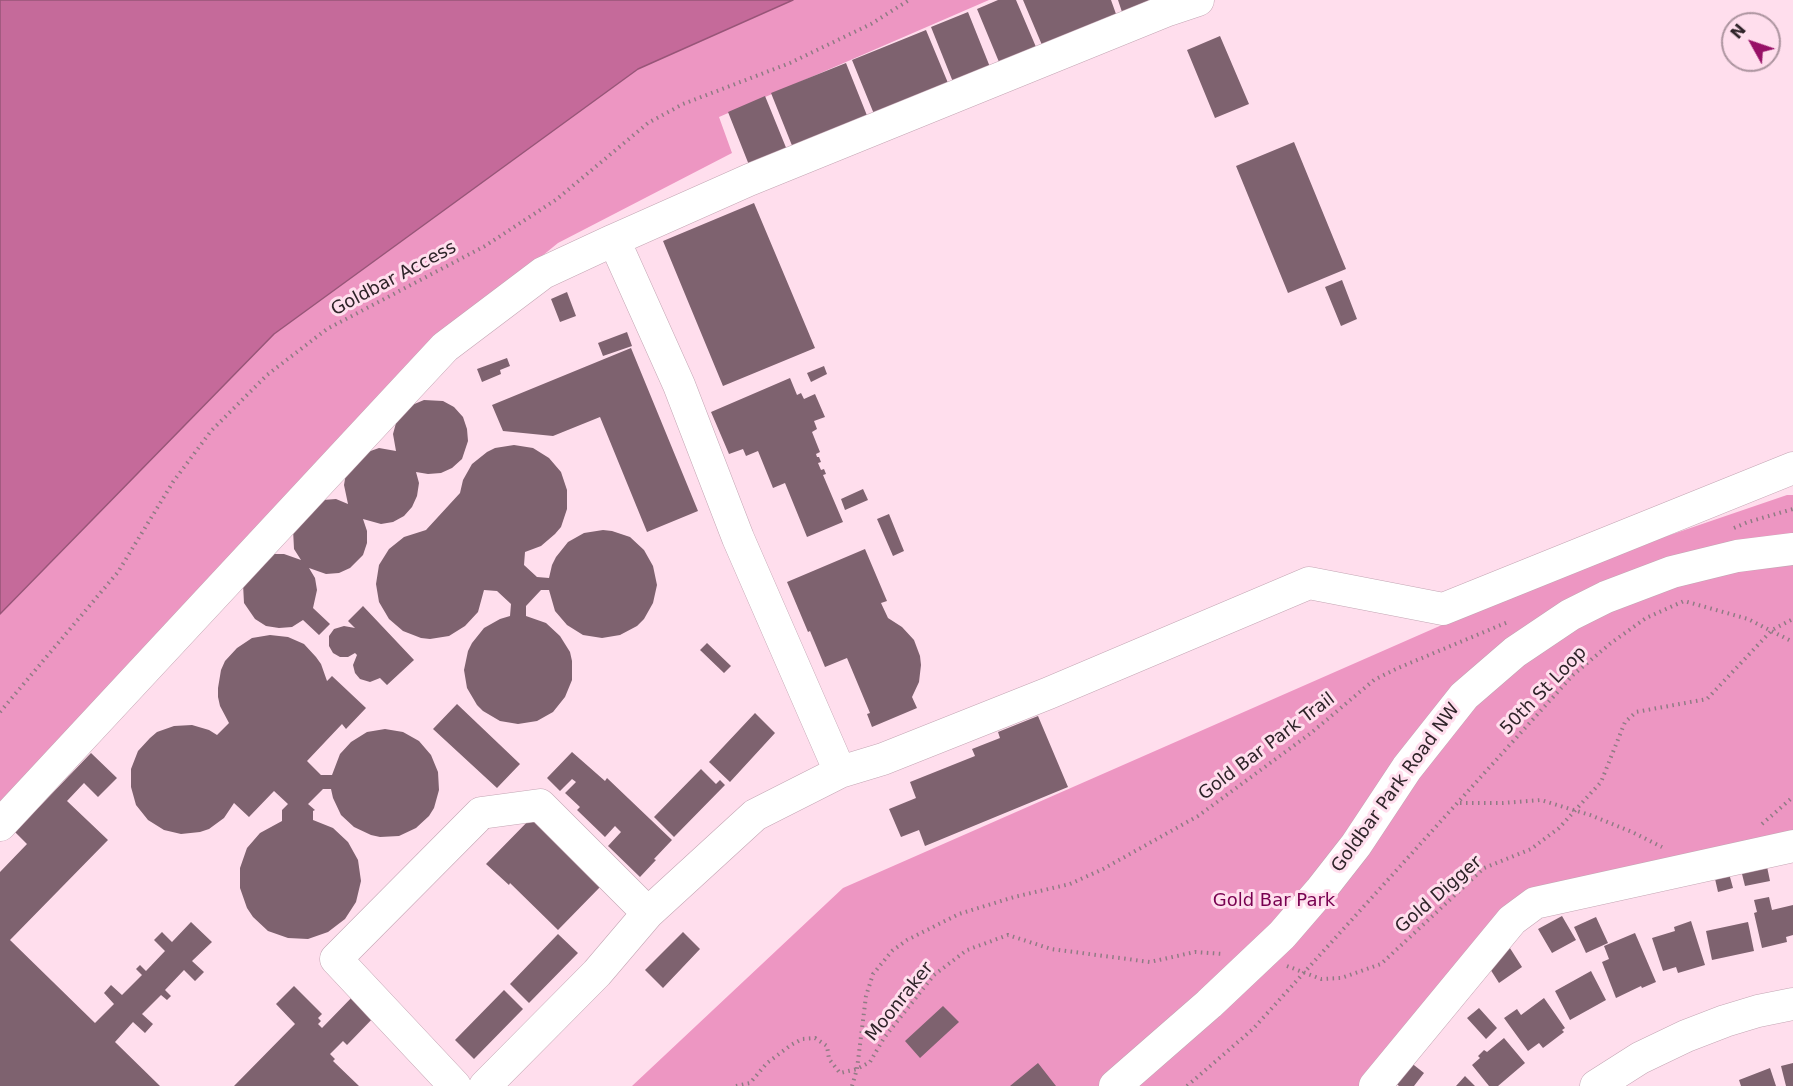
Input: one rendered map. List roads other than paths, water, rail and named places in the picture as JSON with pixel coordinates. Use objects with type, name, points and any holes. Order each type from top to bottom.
[{"type":"street","points":[[0,825],[445,346],[543,273],[749,180],[1168,10],[1198,0]]},
{"type":"street","points":[[614,240],[679,385],[738,538],[840,772]]},
{"type":"street","points":[[485,1086],[597,973],[648,913],[755,815],[840,772],[883,759],[1049,693],[1309,584],[1443,609],[1793,468]]},
{"type":"street","name":"Goldbar Park Road NW","points":[[1115,1086],[1209,1004],[1282,935],[1356,845],[1407,768],[1464,696],[1515,652],[1570,615],[1606,597],[1671,572],[1737,556],[1793,549]]},
{"type":"street","points":[[455,1086],[336,958],[481,813],[540,805],[648,913]]},
{"type":"street","points":[[1375,1086],[1512,920],[1535,903],[1793,846]]},
{"type":"street","points":[[1596,1086],[1640,1058],[1686,1036],[1758,1011],[1793,1004]]},
{"type":"park label","name":"Gold Bar Park","points":[[1274,901]]}]
